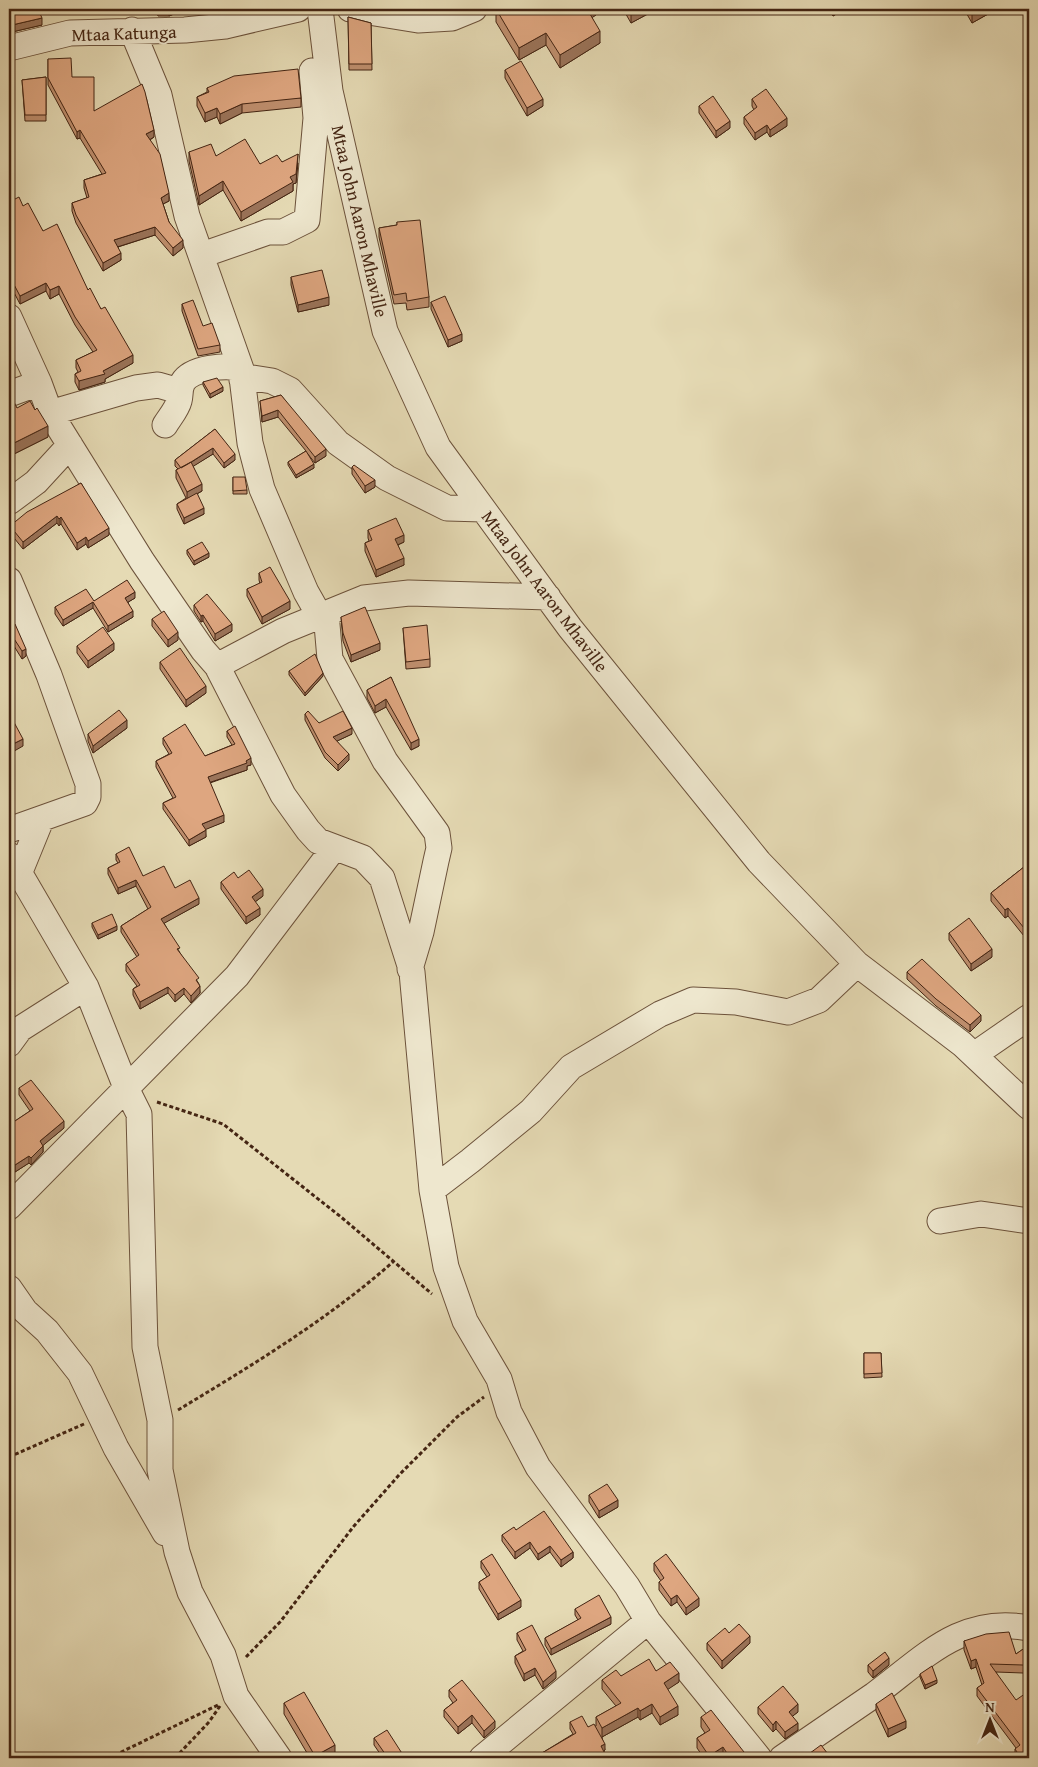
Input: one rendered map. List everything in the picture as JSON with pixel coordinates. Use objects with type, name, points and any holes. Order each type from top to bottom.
[{"type":"street","name":"Mtaa Katunga","points":[[9,48],[70,34],[132,30],[185,30],[225,26],[298,9]]},
{"type":"street","points":[[202,255],[268,232],[283,232],[307,220],[316,118],[304,9]]},
{"type":"street","name":"Mtaa John Aaron Mhaville","points":[[320,9],[330,91],[384,331],[438,447],[548,598],[759,862],[857,964],[925,1014],[1018,1094],[1029,1107]]},
{"type":"street","points":[[350,9],[418,20],[452,18],[474,9]]},
{"type":"street","points":[[132,30],[159,95],[187,216],[242,374],[250,443],[262,490],[306,592],[322,614],[330,658],[385,761],[437,833],[438,848],[436,861],[421,932],[410,969]]},
{"type":"street","points":[[9,318],[39,383],[50,413],[142,560],[203,650],[217,666],[282,795],[318,841],[363,858],[382,878],[410,969],[432,1190],[446,1267],[462,1312],[501,1385],[509,1412],[538,1468],[627,1586],[648,1622],[759,1758]]},
{"type":"street","points":[[166,425],[179,401],[179,391],[184,381],[191,374],[220,366],[253,378],[272,381],[290,390],[338,444],[387,478],[447,508],[483,509]]},
{"type":"street","points":[[9,394],[39,383]]},
{"type":"street","points":[[50,413],[136,388],[158,385],[179,391]]},
{"type":"street","points":[[9,502],[36,482],[70,445]]},
{"type":"street","points":[[9,580],[49,675],[88,784],[88,798],[84,803],[9,830]]},
{"type":"street","points":[[217,666],[283,631],[364,598],[409,594],[548,598]]},
{"type":"street","points":[[41,820],[14,864],[86,987],[127,1090],[139,1114],[145,1347],[160,1420],[160,1470],[177,1552],[190,1592],[223,1655],[236,1696],[279,1758]]},
{"type":"street","points":[[9,1207],[127,1090],[237,976],[334,848]]},
{"type":"street","points":[[432,1190],[470,1162],[530,1111],[571,1067],[660,1014],[693,1000],[736,1002],[788,1012],[819,1000],[857,964]]},
{"type":"street","points":[[9,1044],[20,1029],[86,987]]},
{"type":"street","points":[[974,1056],[1029,1017]]},
{"type":"street","points":[[940,1221],[981,1214],[1029,1220]]},
{"type":"street","points":[[9,1288],[17,1309],[47,1331],[80,1373],[116,1448],[177,1552]]},
{"type":"street","points":[[482,1758],[648,1622]]},
{"type":"street","points":[[782,1758],[876,1693],[907,1667],[935,1648],[982,1627],[996,1624],[1029,1628]]},
{"type":"path","points":[[127,1090],[162,1104],[223,1124],[437,1297]]},
{"type":"path","points":[[160,1420],[282,1344],[370,1282],[394,1261]]},
{"type":"path","points":[[228,1672],[266,1638],[354,1526],[399,1475],[457,1417],[501,1385]]},
{"type":"path","points":[[9,1457],[102,1417]]},
{"type":"path","points":[[109,1758],[222,1703],[209,1722],[175,1758]]},
{"type":"building","points":[[9,9],[38,9],[42,18],[12,25]]},
{"type":"building","points":[[496,9],[587,9],[600,31],[560,55],[546,33],[519,48]]},
{"type":"building","points":[[348,17],[371,23],[372,64],[349,64]]},
{"type":"building","points":[[71,58],[72,77],[94,77],[94,111],[142,84],[154,130],[146,134],[160,154],[169,193],[161,198],[169,222],[183,240],[173,248],[155,227],[114,240],[121,253],[103,263],[76,215],[72,203],[89,197],[84,180],[106,173],[80,130],[77,132],[48,78],[48,59]]},
{"type":"building","points":[[521,61],[543,99],[527,108],[505,70]]},
{"type":"building","points":[[298,69],[301,98],[242,104],[220,114],[217,108],[205,113],[197,97],[209,92],[207,88],[234,76]]},
{"type":"building","points":[[46,77],[46,115],[25,115],[22,80]]},
{"type":"building","points":[[766,89],[787,118],[770,130],[767,125],[755,133],[744,117],[757,107],[752,99]]},
{"type":"building","points":[[713,96],[730,121],[716,131],[699,106]]},
{"type":"building","points":[[245,139],[260,164],[277,155],[282,162],[298,154],[296,174],[290,177],[293,182],[241,212],[223,181],[199,196],[189,152],[211,144],[216,156]]},
{"type":"building","points":[[19,197],[23,206],[28,203],[43,231],[57,224],[88,290],[90,288],[101,309],[105,307],[133,355],[103,371],[105,374],[79,381],[75,374],[81,371],[76,360],[97,350],[75,317],[59,286],[50,290],[46,283],[20,296],[9,275],[9,202]]},
{"type":"building","points":[[420,220],[429,297],[407,301],[406,293],[394,295],[379,228],[397,225],[397,222]]},
{"type":"building","points":[[322,270],[329,297],[298,305],[291,277]]},
{"type":"building","points":[[445,296],[462,334],[448,340],[431,302]]},
{"type":"building","points":[[193,300],[203,326],[212,323],[220,345],[198,349],[182,304]]},
{"type":"building","points":[[217,378],[223,387],[210,394],[203,382]]},
{"type":"building","points":[[281,395],[326,449],[315,457],[278,410],[262,416],[260,401]]},
{"type":"building","points":[[13,400],[17,408],[30,401],[35,410],[37,408],[48,426],[12,444],[9,437],[9,402]]},
{"type":"building","points":[[215,429],[235,454],[224,463],[213,448],[181,468],[175,460]]},
{"type":"building","points":[[306,451],[314,464],[296,475],[288,462]]},
{"type":"building","points":[[191,462],[202,484],[187,492],[176,470]]},
{"type":"building","points":[[354,465],[375,480],[365,486],[352,467]]},
{"type":"building","points":[[233,477],[245,477],[247,490],[233,491]]},
{"type":"building","points":[[81,483],[109,528],[88,541],[86,537],[77,543],[61,517],[59,519],[57,516],[23,542],[10,526],[27,512]]},
{"type":"building","points":[[197,493],[204,508],[184,518],[177,504]]},
{"type":"building","points":[[396,518],[404,535],[395,539],[404,558],[376,570],[365,543],[372,540],[368,530]]},
{"type":"building","points":[[202,542],[209,553],[194,561],[187,550]]},
{"type":"building","points":[[270,567],[290,601],[262,617],[247,589],[262,582],[259,573]]},
{"type":"building","points":[[127,580],[135,592],[125,598],[133,611],[108,626],[93,602],[63,620],[55,607],[86,589],[94,601]]},
{"type":"building","points":[[207,594],[232,624],[215,634],[194,605]]},
{"type":"building","points":[[365,607],[380,643],[351,655],[343,633],[341,617]]},
{"type":"building","points":[[164,611],[178,632],[168,640],[152,619]]},
{"type":"building","points":[[15,624],[26,649],[22,651],[9,631],[9,628]]},
{"type":"building","points":[[427,625],[430,659],[406,662],[403,628]]},
{"type":"building","points":[[103,627],[114,643],[88,661],[77,646]]},
{"type":"building","points":[[180,648],[206,686],[186,700],[160,662]]},
{"type":"building","points":[[315,654],[323,673],[305,693],[289,671]]},
{"type":"building","points":[[391,677],[419,739],[411,743],[386,699],[375,706],[367,690]]},
{"type":"building","points":[[119,710],[127,720],[93,746],[88,734]]},
{"type":"building","points":[[308,711],[319,723],[343,711],[352,728],[333,737],[349,754],[338,765],[325,752],[305,714]]},
{"type":"building","points":[[9,713],[23,739],[9,746]]},
{"type":"building","points":[[185,724],[205,756],[235,744],[227,731],[235,726],[251,758],[246,761],[247,763],[208,777],[224,815],[202,824],[206,830],[189,840],[163,803],[176,797],[156,761],[172,753],[163,738]]},
{"type":"building","points":[[129,847],[143,876],[164,866],[175,888],[190,880],[199,898],[161,919],[180,948],[177,949],[199,978],[196,980],[200,986],[191,996],[184,988],[175,995],[168,987],[140,1002],[133,989],[140,985],[126,964],[139,955],[121,926],[151,907],[136,880],[118,888],[108,868],[120,862],[116,854]]},
{"type":"building","points":[[1029,863],[1029,928],[1027,925],[1024,928],[1008,908],[1005,910],[991,893]]},
{"type":"building","points":[[249,870],[263,889],[252,897],[260,908],[246,917],[221,882],[234,872],[238,878]]},
{"type":"building","points":[[112,914],[117,926],[98,935],[92,923]]},
{"type":"building","points":[[969,918],[992,949],[971,964],[949,933]]},
{"type":"building","points":[[922,959],[981,1015],[970,1025],[936,999],[907,972]]},
{"type":"building","points":[[31,1080],[64,1121],[40,1141],[43,1146],[31,1158],[29,1156],[15,1165],[9,1156],[9,1135],[14,1132],[9,1125],[33,1109],[19,1088]]},
{"type":"building","points":[[864,1353],[881,1353],[882,1373],[864,1374]]},
{"type":"building","points":[[607,1484],[618,1500],[599,1511],[589,1495]]},
{"type":"building","points":[[544,1511],[573,1552],[561,1560],[550,1546],[538,1554],[530,1542],[515,1552],[502,1535],[514,1527],[516,1530]]},
{"type":"building","points":[[492,1554],[521,1600],[498,1614],[479,1582],[490,1575],[481,1561]]},
{"type":"building","points":[[666,1554],[699,1598],[686,1608],[677,1595],[671,1599],[659,1582],[664,1578],[654,1563]]},
{"type":"building","points":[[599,1595],[611,1617],[551,1649],[545,1638],[581,1618],[575,1609]]},
{"type":"building","points":[[739,1624],[750,1636],[722,1661],[707,1643],[725,1628],[729,1633]]},
{"type":"building","points":[[532,1625],[556,1671],[543,1682],[535,1668],[524,1674],[515,1656],[526,1650],[517,1633]]},
{"type":"building","points":[[1009,1632],[1016,1654],[1029,1645],[1029,1672],[1023,1665],[990,1664],[1016,1700],[1029,1691],[1029,1758],[1021,1758],[1015,1749],[1020,1745],[977,1688],[984,1683],[976,1659],[971,1661],[964,1641],[986,1634]]},
{"type":"building","points":[[885,1652],[889,1658],[873,1671],[868,1665]]},
{"type":"building","points":[[649,1659],[656,1671],[670,1662],[679,1673],[664,1683],[678,1706],[660,1717],[652,1704],[640,1711],[638,1708],[602,1728],[596,1717],[621,1703],[602,1680],[616,1670],[621,1676]]},
{"type":"building","points":[[932,1666],[937,1680],[925,1685],[920,1674]]},
{"type":"building","points":[[462,1680],[495,1721],[484,1731],[472,1715],[458,1727],[444,1710],[457,1700],[449,1690]]},
{"type":"building","points":[[783,1686],[798,1704],[789,1712],[798,1723],[785,1732],[776,1721],[773,1725],[758,1707]]},
{"type":"building","points":[[304,1692],[335,1745],[315,1756],[284,1703]]},
{"type":"building","points":[[892,1693],[906,1721],[888,1729],[876,1704]]},
{"type":"building","points":[[711,1710],[744,1752],[735,1758],[730,1758],[723,1747],[709,1756],[697,1738],[710,1730],[701,1717]]},
{"type":"building","points":[[582,1716],[588,1727],[594,1724],[605,1744],[601,1746],[607,1758],[591,1758],[590,1756],[571,1758],[569,1754],[562,1758],[546,1758],[542,1753],[576,1733],[570,1722]]},
{"type":"building","points":[[387,1730],[405,1758],[388,1758],[374,1738]]},
{"type":"building","points":[[821,1745],[831,1758],[807,1758],[806,1756]]},
{"type":"building","points":[[910,1753],[913,1758],[902,1758]]}]
